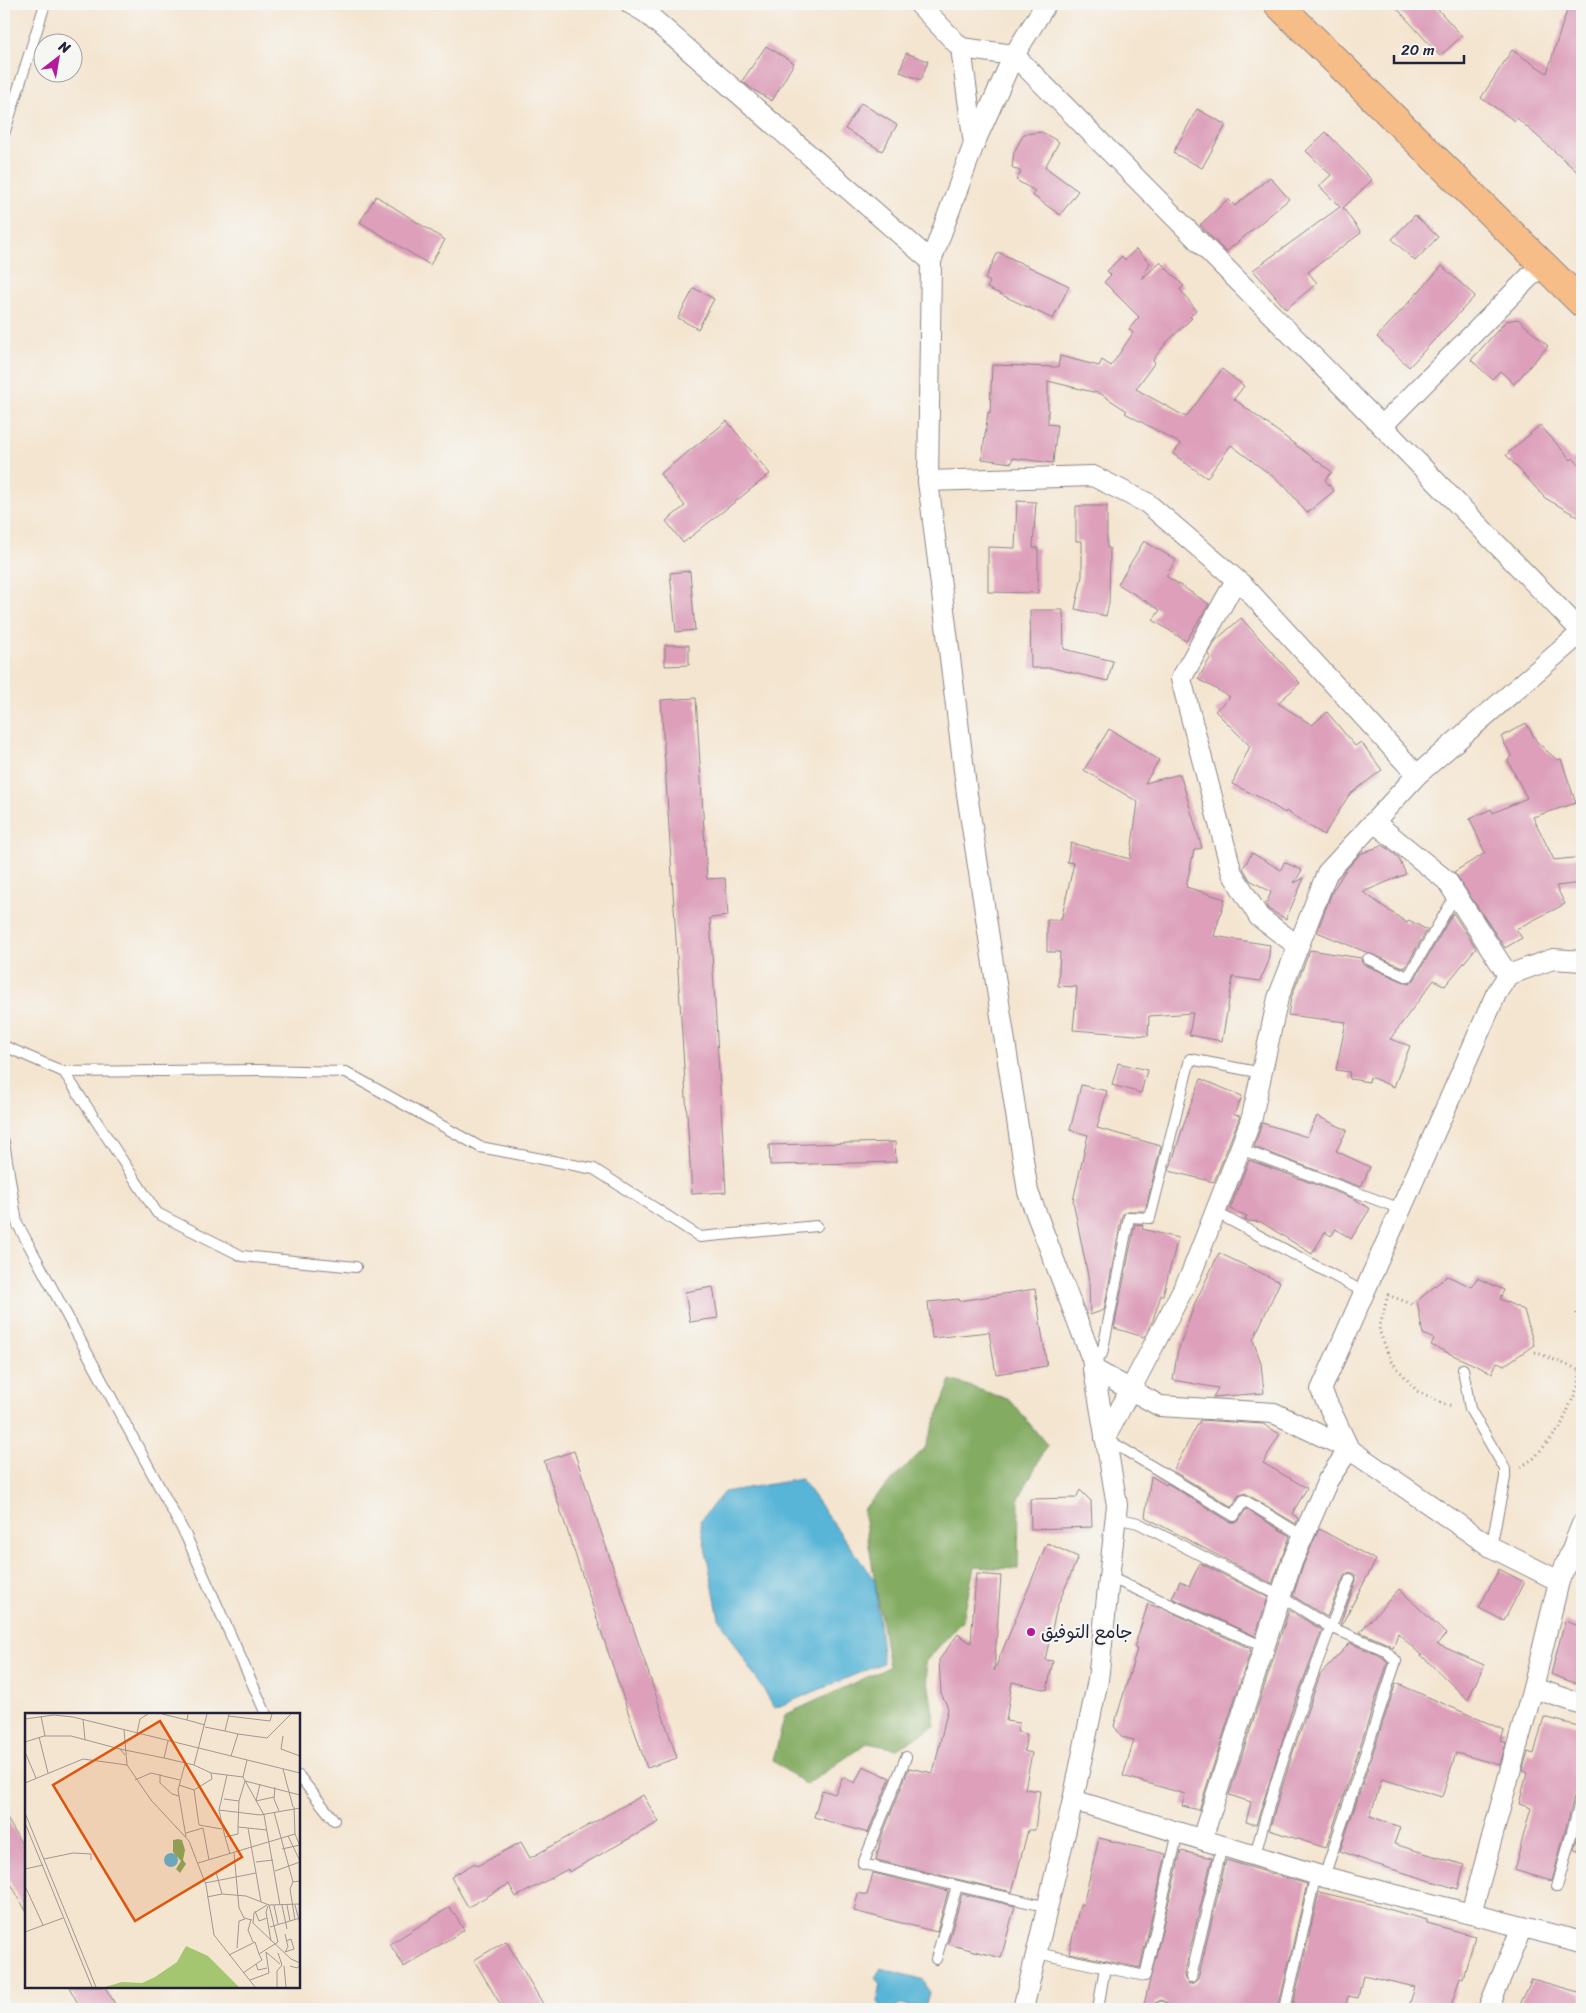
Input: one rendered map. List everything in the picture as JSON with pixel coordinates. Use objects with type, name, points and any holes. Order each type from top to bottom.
[{"type":"main road","points":[[1278,4],[1582,302]]},
{"type":"street","points":[[632,4],[645,12],[931,261]]},
{"type":"street","points":[[919,4],[961,48],[974,144]]},
{"type":"street","points":[[1023,2009],[1073,1800],[1098,1680],[1117,1505],[1092,1364],[1028,1192],[967,794],[928,481],[931,261],[974,144],[1014,55],[1046,4]]},
{"type":"street","points":[[961,48],[1014,55],[1382,426],[1582,632],[1416,775],[1327,873],[1278,998],[1252,1116],[1191,1274],[1105,1438]]},
{"type":"street","points":[[1382,426],[1543,263]]},
{"type":"street","points":[[928,481],[1093,476],[1147,503],[1236,580],[1416,775]]},
{"type":"street","points":[[1236,580],[1181,679],[1232,873],[1259,917],[1298,946]]},
{"type":"street","points":[[1374,822],[1447,881],[1455,896],[1508,974]]},
{"type":"street","points":[[1349,1449],[1321,1390],[1496,994],[1508,974],[1554,959],[1582,961]]},
{"type":"street","points":[[1092,1364],[1160,1406],[1274,1413],[1349,1449],[1491,1547],[1559,1581]]},
{"type":"street","points":[[1202,1839],[1291,1564],[1328,1480],[1349,1449]]},
{"type":"street","points":[[1471,1914],[1533,1688],[1559,1581],[1582,1524]]},
{"type":"street","points":[[1533,1688],[1582,1704]]},
{"type":"street","points":[[1073,1800],[1320,1876],[1582,1942]]},
{"type":"street","points":[[1488,2009],[1522,1927]]},
{"type":"lane","points":[[4,134],[45,4]]},
{"type":"lane","points":[[1368,959],[1408,977],[1455,896]]},
{"type":"lane","points":[[4,1058],[4,1046],[64,1072],[257,1070],[346,1072],[480,1147],[594,1169],[700,1237],[817,1226]]},
{"type":"lane","points":[[1092,1364],[1102,1354],[1129,1217],[1150,1218],[1190,1059],[1262,1073]]},
{"type":"lane","points":[[64,1072],[157,1213],[242,1256],[356,1267]]},
{"type":"lane","points":[[4,1142],[17,1223],[186,1536],[266,1713]]},
{"type":"lane","points":[[1240,1149],[1401,1209]]},
{"type":"lane","points":[[1215,1212],[1364,1292]]},
{"type":"lane","points":[[1463,1369],[1470,1409],[1505,1469],[1505,1478],[1491,1547]]},
{"type":"lane","points":[[1105,1438],[1234,1516],[1244,1500],[1303,1536]]},
{"type":"lane","points":[[1116,1518],[1138,1523],[1280,1596],[1330,1627],[1385,1650],[1396,1661],[1320,1876],[1285,2009]]},
{"type":"lane","points":[[1109,1577],[1264,1647]]},
{"type":"lane","points":[[1255,1855],[1270,1801],[1330,1627],[1350,1579]]},
{"type":"lane","points":[[906,1757],[863,1864],[1048,1906]]},
{"type":"lane","points":[[300,1777],[334,1820]]},
{"type":"lane","points":[[1557,1887],[1582,1795]]},
{"type":"lane","points":[[1037,1953],[1144,1976],[1178,1832]]},
{"type":"lane","points":[[1191,1977],[1222,1846]]},
{"type":"lane","points":[[936,1959],[957,1886]]},
{"type":"lane","points":[[1098,2009],[1105,1967]]},
{"type":"path","points":[[1412,1304],[1388,1295],[1379,1330],[1391,1361],[1417,1391],[1444,1404],[1470,1409]]},
{"type":"path","points":[[1577,1313],[1582,1341]]},
{"type":"path","points":[[1505,1478],[1534,1458],[1560,1428],[1579,1384],[1582,1351]]},
{"type":"path","points":[[1535,1352],[1581,1371]]},
{"type":"green space","points":[[951,1380],[1010,1400],[1047,1445],[1019,1498],[1018,1569],[974,1567],[963,1620],[925,1662],[935,1726],[897,1749],[867,1743],[806,1785],[773,1761],[785,1715],[889,1667],[863,1509],[925,1448]]},
{"type":"water","points":[[801,1479],[875,1581],[883,1663],[775,1708],[719,1618],[700,1521],[724,1492]]},
{"type":"water","points":[[881,1968],[924,1980],[929,1993],[924,2009],[900,2005],[890,2009],[882,2009],[878,2001],[880,1984],[875,1978]]},
{"type":"building","points":[[1393,4],[1433,4],[1462,36],[1440,56]]},
{"type":"building","points":[[1569,4],[1582,4],[1582,176],[1517,118],[1515,121],[1481,98],[1512,50],[1547,73]]},
{"type":"building","points":[[766,46],[794,63],[772,101],[742,81]]},
{"type":"building","points":[[906,53],[928,61],[921,80],[900,72]]},
{"type":"building","points":[[861,103],[897,125],[882,151],[845,129]]},
{"type":"building","points":[[1197,109],[1226,125],[1202,168],[1173,153]]},
{"type":"building","points":[[1042,132],[1059,142],[1045,167],[1078,191],[1060,215],[1032,195],[1035,191],[1016,180],[1021,172],[1012,167],[1014,152],[1024,134]]},
{"type":"building","points":[[1326,132],[1372,180],[1343,208],[1361,233],[1308,272],[1317,283],[1286,309],[1253,270],[1340,207],[1319,186],[1331,175],[1306,151]]},
{"type":"building","points":[[1270,177],[1289,199],[1226,252],[1200,225],[1228,199],[1235,206]]},
{"type":"building","points":[[376,196],[445,240],[430,265],[360,222]]},
{"type":"building","points":[[1415,215],[1438,237],[1415,261],[1392,239]]},
{"type":"building","points":[[1136,249],[1150,263],[1142,279],[1160,262],[1184,286],[1180,289],[1196,310],[1190,317],[1192,318],[1167,342],[1153,360],[1155,362],[1136,389],[1186,417],[1222,369],[1244,386],[1234,399],[1332,472],[1325,480],[1334,491],[1307,513],[1284,485],[1231,445],[1207,478],[1173,454],[1181,444],[1125,413],[1127,411],[1101,394],[1048,381],[1048,424],[1057,425],[1053,463],[1012,458],[1012,463],[982,459],[988,412],[990,413],[992,365],[1058,367],[1060,356],[1099,366],[1102,360],[1111,366],[1133,333],[1129,329],[1139,317],[1104,282],[1111,275],[1107,271],[1122,256],[1125,260]]},
{"type":"building","points":[[998,252],[1069,286],[1053,319],[987,288],[990,282],[985,279]]},
{"type":"building","points":[[1442,266],[1475,296],[1409,367],[1377,337]]},
{"type":"building","points":[[694,288],[714,299],[698,329],[678,318]]},
{"type":"building","points":[[1518,319],[1548,346],[1514,384],[1500,371],[1492,379],[1471,360],[1506,321]]},
{"type":"building","points":[[727,421],[770,474],[683,543],[666,521],[685,506],[660,474]]},
{"type":"building","points":[[1540,425],[1571,460],[1573,458],[1582,468],[1582,519],[1545,498],[1506,455]]},
{"type":"building","points":[[1017,501],[1036,502],[1033,548],[1038,548],[1038,593],[988,592],[988,547],[1015,548]]},
{"type":"building","points":[[1076,506],[1107,506],[1107,548],[1110,548],[1109,603],[1106,616],[1075,609],[1082,576],[1082,541],[1076,541]]},
{"type":"building","points":[[1144,541],[1176,560],[1166,576],[1209,604],[1186,641],[1153,620],[1160,610],[1118,584]]},
{"type":"building","points":[[690,571],[695,630],[676,632],[670,573]]},
{"type":"building","points":[[1030,610],[1063,610],[1064,649],[1113,661],[1108,681],[1052,668],[1031,668]]},
{"type":"building","points":[[1241,618],[1300,683],[1278,703],[1312,725],[1327,712],[1355,746],[1361,742],[1382,770],[1349,795],[1324,835],[1286,811],[1285,813],[1259,797],[1232,784],[1250,746],[1215,711],[1230,697],[1198,679],[1211,657],[1208,655],[1216,640]]},
{"type":"building","points":[[665,645],[689,645],[689,665],[665,666]]},
{"type":"building","points":[[696,698],[707,879],[725,878],[728,916],[710,918],[726,1192],[692,1194],[661,700]]},
{"type":"building","points":[[1526,723],[1537,742],[1557,760],[1561,759],[1576,803],[1533,817],[1554,860],[1582,857],[1582,883],[1556,886],[1565,904],[1516,929],[1522,938],[1505,948],[1454,872],[1485,853],[1470,819],[1491,809],[1493,813],[1527,798],[1508,761],[1511,755],[1501,737]]},
{"type":"building","points":[[1109,729],[1159,760],[1145,783],[1180,774],[1202,848],[1194,850],[1186,887],[1225,899],[1214,936],[1270,945],[1268,963],[1260,981],[1233,977],[1222,1041],[1189,1035],[1193,1013],[1149,1016],[1148,1036],[1073,1030],[1077,987],[1058,986],[1060,952],[1047,952],[1047,920],[1061,920],[1074,863],[1067,862],[1071,843],[1130,859],[1138,802],[1084,770]]},
{"type":"building","points":[[1383,845],[1398,857],[1406,874],[1363,892],[1407,923],[1409,920],[1427,930],[1405,968],[1317,932],[1332,892],[1345,871],[1360,854]]},
{"type":"building","points":[[1252,853],[1281,870],[1284,862],[1302,870],[1294,883],[1304,878],[1286,919],[1268,909],[1266,905],[1271,892],[1250,880],[1243,868]]},
{"type":"building","points":[[1453,913],[1476,948],[1445,986],[1434,980],[1390,1039],[1410,1046],[1394,1087],[1370,1077],[1369,1082],[1350,1079],[1349,1072],[1336,1070],[1346,1022],[1288,1015],[1291,998],[1310,950],[1361,958],[1362,963],[1365,965],[1409,984],[1414,980]]},
{"type":"building","points":[[1118,1063],[1147,1070],[1141,1093],[1112,1085]]},
{"type":"building","points":[[1201,1079],[1242,1096],[1234,1115],[1240,1116],[1214,1182],[1169,1171],[1188,1111]]},
{"type":"building","points":[[1081,1085],[1107,1091],[1097,1128],[1161,1146],[1145,1211],[1127,1211],[1122,1215],[1104,1310],[1090,1315],[1089,1281],[1073,1201],[1088,1135],[1070,1130]]},
{"type":"building","points":[[1317,1116],[1347,1130],[1336,1151],[1370,1167],[1361,1187],[1254,1147],[1262,1123],[1307,1137]]},
{"type":"building","points":[[895,1142],[896,1162],[770,1165],[769,1145]]},
{"type":"building","points":[[1249,1160],[1355,1199],[1370,1209],[1351,1239],[1336,1229],[1331,1236],[1325,1232],[1312,1254],[1261,1222],[1247,1221],[1245,1220],[1247,1216],[1230,1209]]},
{"type":"building","points":[[1135,1224],[1143,1225],[1142,1229],[1178,1238],[1163,1295],[1161,1295],[1153,1320],[1144,1337],[1114,1328]]},
{"type":"building","points":[[1219,1253],[1280,1282],[1253,1340],[1261,1363],[1264,1393],[1213,1397],[1218,1388],[1173,1380],[1177,1354],[1195,1303]]},
{"type":"building","points":[[1447,1276],[1472,1287],[1477,1278],[1504,1290],[1500,1299],[1524,1310],[1534,1345],[1505,1365],[1497,1362],[1492,1373],[1431,1345],[1434,1339],[1423,1334],[1417,1301]]},
{"type":"building","points":[[713,1287],[718,1318],[690,1322],[685,1292]]},
{"type":"building","points":[[1035,1289],[1047,1366],[996,1374],[989,1332],[932,1338],[928,1302],[959,1299],[959,1301]]},
{"type":"building","points":[[1200,1420],[1263,1424],[1280,1434],[1263,1463],[1307,1488],[1292,1514],[1298,1518],[1296,1524],[1245,1493],[1238,1496],[1232,1507],[1173,1471]]},
{"type":"building","points":[[574,1451],[677,1758],[647,1768],[544,1461]]},
{"type":"building","points":[[1151,1476],[1166,1485],[1167,1483],[1230,1522],[1238,1522],[1246,1509],[1290,1536],[1272,1584],[1145,1517]]},
{"type":"building","points":[[1080,1490],[1091,1501],[1092,1527],[1031,1529],[1030,1499],[1076,1498]]},
{"type":"building","points":[[1319,1529],[1376,1560],[1342,1624],[1340,1624],[1356,1581],[1356,1575],[1353,1573],[1349,1572],[1344,1576],[1327,1617],[1293,1596],[1302,1568]]},
{"type":"building","points":[[1047,1543],[1078,1557],[1057,1607],[1045,1660],[1053,1661],[1047,1690],[1012,1682],[1006,1721],[1019,1723],[1017,1732],[1027,1734],[1024,1751],[1032,1753],[1025,1789],[1040,1791],[1035,1830],[1028,1830],[1012,1892],[876,1860],[881,1838],[909,1768],[933,1773],[948,1708],[941,1693],[939,1660],[958,1634],[971,1643],[976,1574],[1001,1576],[994,1671]]},
{"type":"building","points":[[1200,1563],[1268,1597],[1255,1636],[1172,1598],[1180,1581],[1189,1586]]},
{"type":"building","points":[[1499,1569],[1524,1582],[1504,1621],[1479,1608]]},
{"type":"building","points":[[1399,1589],[1446,1634],[1437,1644],[1484,1665],[1468,1700],[1398,1633],[1393,1648],[1360,1632]]},
{"type":"building","points":[[1148,1604],[1166,1610],[1251,1649],[1199,1810],[1182,1806],[1185,1794],[1123,1776],[1134,1740],[1122,1737],[1114,1726],[1137,1649],[1134,1648]]},
{"type":"building","points":[[1289,1610],[1322,1630],[1291,1713],[1256,1825],[1246,1822],[1251,1802],[1229,1795]]},
{"type":"building","points":[[1565,1621],[1582,1627],[1582,1686],[1551,1674]]},
{"type":"building","points":[[1350,1643],[1381,1656],[1388,1662],[1326,1848],[1269,1830],[1293,1752],[1320,1675]]},
{"type":"building","points":[[1396,1683],[1504,1730],[1501,1741],[1506,1743],[1500,1765],[1456,1753],[1442,1797],[1382,1779],[1370,1816],[1400,1827],[1394,1844],[1464,1865],[1458,1889],[1375,1864],[1340,1851]]},
{"type":"building","points":[[1544,1717],[1582,1727],[1582,1788],[1575,1793],[1552,1881],[1514,1870],[1531,1808],[1519,1804],[1527,1773],[1522,1771],[1528,1752],[1534,1754]]},
{"type":"building","points":[[863,1766],[890,1778],[868,1833],[814,1817],[822,1790],[835,1794],[843,1777],[855,1783]]},
{"type":"building","points":[[643,1795],[659,1822],[569,1872],[568,1869],[516,1897],[509,1884],[468,1907],[451,1877],[475,1863],[477,1866],[521,1842],[530,1858]]},
{"type":"building","points":[[4,1813],[25,1850],[25,1909],[4,1871]]},
{"type":"building","points":[[1582,1820],[1582,1852],[1574,1850]]},
{"type":"building","points":[[1099,1838],[1166,1854],[1140,1968],[1069,1953],[1080,1904],[1083,1905]]},
{"type":"building","points":[[1181,1851],[1212,1858],[1184,1975],[1189,1984],[1198,1979],[1226,1860],[1307,1884],[1278,2009],[1168,2009],[1167,2003],[1161,2000],[1155,2003],[1154,2009],[1143,2009]]},
{"type":"building","points":[[873,1873],[948,1891],[937,1932],[854,1911],[858,1893],[867,1895]]},
{"type":"building","points":[[1319,1892],[1427,1920],[1427,1923],[1475,1936],[1463,1978],[1460,1977],[1450,2009],[1408,2009],[1415,1987],[1363,1975],[1358,1998],[1348,1996],[1345,2009],[1309,2009],[1293,2005]]},
{"type":"building","points":[[962,1894],[1015,1906],[1001,1958],[948,1944]]},
{"type":"building","points":[[450,1907],[464,1930],[404,1967],[390,1944]]},
{"type":"building","points":[[506,1941],[546,2009],[503,2009],[474,1960]]},
{"type":"building","points":[[1532,1979],[1582,1993],[1582,2009],[1518,2009]]},
{"type":"building","points":[[70,1988],[106,1988],[118,2009],[81,2009]]},
{"type":"place","name":"جامع التوفيق","points":[[1031,1632]]}]
